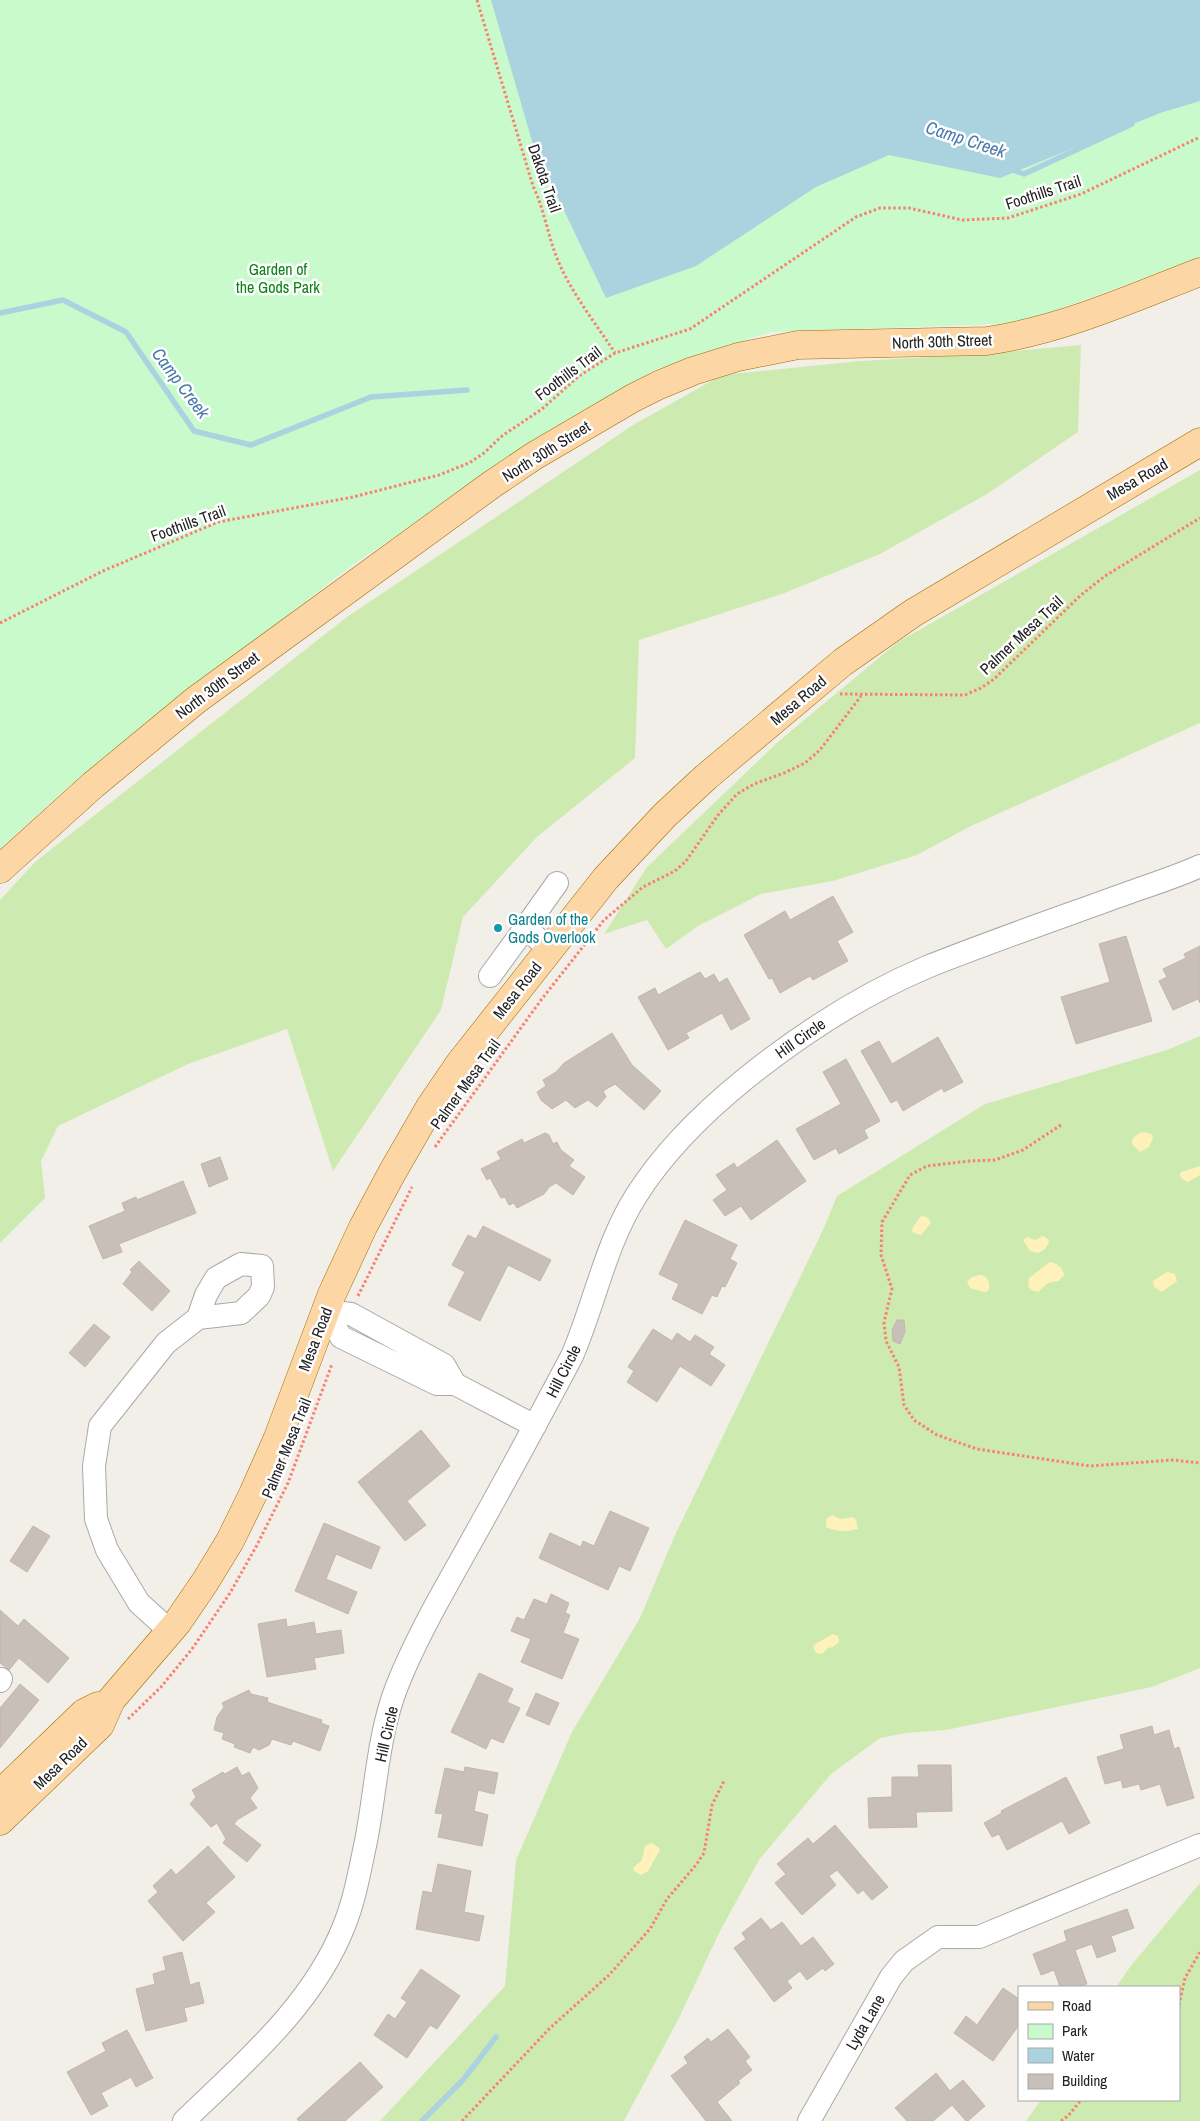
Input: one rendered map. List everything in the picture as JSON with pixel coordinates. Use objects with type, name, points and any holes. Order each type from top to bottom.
[{"type":"main road","name":"North 30th Street","points":[[0,869],[93,785],[203,694],[527,461],[659,385],[693,371],[738,357],[798,345],[987,341],[1017,337],[1077,320],[1200,272]]},
{"type":"main road","name":"Mesa Road","points":[[0,1821],[117,1711],[210,1574],[230,1541],[338,1313],[363,1227],[430,1107],[460,1063],[606,878],[665,814],[842,662],[912,613],[1200,442]]},
{"type":"main road","name":"Mesa Road","points":[[0,1794],[84,1713],[117,1711]]},
{"type":"street","name":"Hill Circle","points":[[184,2121],[258,2049],[293,2010],[332,1953],[345,1925],[353,1896],[366,1838],[378,1766],[396,1688],[431,1613],[535,1426],[584,1327],[605,1262],[618,1230],[635,1197],[680,1137],[731,1091],[802,1035],[889,984],[955,956],[1200,866]]},
{"type":"street","points":[[490,976],[558,884]]},
{"type":"street","points":[[525,928],[550,948]]},
{"type":"street","points":[[338,1313],[401,1341],[444,1365],[455,1384]]},
{"type":"street","points":[[338,1313],[341,1337],[437,1384],[455,1384],[535,1426]]},
{"type":"street","points":[[170,1631],[139,1603],[107,1550],[96,1518],[94,1466],[100,1426],[166,1343],[198,1318]]},
{"type":"street","points":[[390,1362],[401,1341]]},
{"type":"street","name":"Lyda Lane","points":[[809,2121],[891,1977],[904,1961],[938,1937],[979,1937],[1200,1845]]},
{"type":"path","name":"Dakota Trail","points":[[478,0],[533,186],[542,205],[559,263],[572,288],[615,353]]},
{"type":"path","name":"Foothills Trail","points":[[0,623],[103,571],[218,522],[353,497],[439,475],[469,462],[484,453],[502,436],[542,409],[579,376],[615,353],[690,329],[856,217],[880,208],[909,208],[962,220],[1008,218],[1081,194],[1200,137]]},
{"type":"path","name":"Palmer Mesa Trail","points":[[433,1150],[524,1023],[604,920],[643,887],[676,871],[718,815],[737,794],[754,784],[784,773],[805,762],[820,750],[861,696],[965,695],[981,688],[994,679],[1087,590],[1105,576],[1200,518]]},
{"type":"path","points":[[1061,1125],[1023,1150],[995,1160],[927,1166],[910,1175],[882,1222],[881,1255],[892,1290],[884,1322],[886,1341],[899,1368],[904,1405],[914,1420],[937,1435],[977,1450],[1090,1466],[1173,1460],[1200,1463]]},
{"type":"path","points":[[338,1313],[416,1180]]},
{"type":"path","name":"Palmer Mesa Trail","points":[[117,1711],[162,1687],[192,1649],[230,1593],[253,1553],[288,1483],[341,1337]]},
{"type":"path","points":[[462,2121],[550,2028],[609,1975],[650,1929],[667,1899],[704,1853],[712,1805],[724,1781]]},
{"type":"path","points":[[1180,2004],[1185,1978],[1200,1952]]},
{"type":"path","points":[[1061,2121],[1081,2101]]},
{"type":"green space","name":"Garden of the Gods Park","points":[[0,0],[1200,0],[1200,257],[1022,323],[770,332],[652,371],[554,427],[343,572],[67,788],[0,848]]},
{"type":"green space","points":[[1081,345],[1078,432],[987,494],[880,554],[782,594],[639,640],[635,758],[537,837],[463,917],[441,1010],[333,1171],[287,1029],[188,1064],[58,1126],[41,1161],[45,1198],[0,1243],[0,900],[35,862],[347,617],[633,425],[722,375],[860,361],[966,355]]},
{"type":"green space","points":[[1200,470],[1200,723],[971,826],[917,855],[833,881],[761,894],[698,926],[666,949],[647,920],[604,934],[647,867],[779,741],[898,642]]},
{"type":"green space","points":[[1200,1036],[1200,1668],[1152,1687],[946,1730],[906,1733],[880,1738],[831,1774],[759,1860],[720,1931],[679,2018],[624,2121],[380,2121],[505,1986],[516,1860],[572,1732],[640,1618],[675,1535],[823,1230],[837,1196],[985,1104],[1167,1050]]},
{"type":"green space","points":[[1200,1883],[1200,2121],[1026,2121],[1040,2101],[1180,2101],[1180,1986],[1117,1986],[1130,1967]]},
{"type":"sand","points":[[1143,1132],[1151,1134],[1153,1138],[1149,1147],[1140,1152],[1132,1142],[1135,1136]]},
{"type":"sand","points":[[1200,1166],[1200,1175],[1188,1182],[1183,1180],[1180,1175],[1181,1172]]},
{"type":"sand","points":[[921,1216],[927,1217],[931,1223],[921,1235],[912,1232],[913,1227]]},
{"type":"sand","points":[[1043,1236],[1048,1239],[1049,1243],[1044,1250],[1038,1253],[1030,1251],[1023,1240],[1027,1237],[1035,1240]]},
{"type":"sand","points":[[1050,1262],[1059,1266],[1064,1275],[1059,1281],[1048,1283],[1038,1292],[1031,1290],[1028,1286],[1029,1278]]},
{"type":"sand","points":[[1167,1272],[1175,1274],[1177,1281],[1162,1292],[1154,1287],[1153,1281]]},
{"type":"sand","points":[[982,1275],[989,1282],[988,1291],[984,1292],[970,1288],[967,1282],[975,1276]]},
{"type":"sand","points":[[832,1515],[840,1519],[853,1517],[856,1520],[858,1529],[841,1531],[826,1527],[826,1519]]},
{"type":"sand","points":[[833,1634],[838,1636],[839,1642],[822,1654],[816,1653],[813,1647],[815,1644]]},
{"type":"sand","points":[[651,1843],[660,1850],[648,1871],[641,1875],[634,1871],[633,1868],[642,1860],[645,1846]]},
{"type":"water","points":[[491,0],[1200,0],[1200,101],[1160,113],[1000,178],[889,155],[816,187],[696,266],[606,298],[534,148]]},
{"type":"building","points":[[833,896],[853,932],[837,941],[848,961],[813,980],[810,976],[780,993],[772,978],[769,979],[744,935],[785,911],[790,920]]},
{"type":"building","points":[[1126,936],[1152,1021],[1076,1044],[1061,997],[1110,982],[1099,944]]},
{"type":"building","points":[[1200,946],[1200,1003],[1198,999],[1173,1010],[1159,981],[1167,977],[1163,969],[1186,958],[1184,954]]},
{"type":"building","points":[[700,972],[705,979],[714,974],[719,983],[727,978],[750,1019],[731,1030],[722,1013],[686,1033],[689,1038],[668,1050],[638,997],[655,988],[658,995]]},
{"type":"building","points":[[612,1033],[632,1065],[661,1091],[644,1110],[615,1084],[603,1091],[606,1097],[597,1107],[588,1100],[575,1108],[566,1100],[552,1109],[541,1100],[537,1092],[546,1086],[543,1080],[556,1072],[564,1063]]},
{"type":"building","points":[[938,1037],[963,1082],[944,1092],[942,1088],[903,1111],[897,1100],[891,1103],[861,1051],[879,1041],[892,1064]]},
{"type":"building","points":[[846,1059],[880,1121],[864,1130],[868,1138],[839,1154],[836,1148],[814,1160],[796,1129],[841,1104],[823,1072]]},
{"type":"building","points":[[545,1133],[549,1135],[553,1144],[557,1142],[561,1150],[574,1160],[569,1166],[585,1177],[573,1195],[556,1183],[549,1187],[544,1194],[517,1208],[514,1203],[509,1205],[505,1197],[501,1198],[490,1178],[487,1180],[481,1169],[501,1159],[497,1152],[522,1139],[524,1143]]},
{"type":"building","points":[[777,1140],[806,1181],[751,1220],[741,1206],[725,1216],[713,1200],[727,1190],[716,1175],[734,1163],[737,1168]]},
{"type":"building","points":[[220,1157],[228,1179],[209,1187],[201,1164]]},
{"type":"building","points":[[183,1181],[196,1213],[119,1244],[122,1252],[103,1259],[89,1226],[125,1211],[122,1203],[136,1197],[137,1200]]},
{"type":"building","points":[[685,1220],[737,1245],[730,1259],[737,1263],[725,1287],[722,1286],[717,1297],[712,1295],[702,1314],[672,1299],[679,1284],[659,1274]]},
{"type":"building","points":[[483,1226],[551,1260],[540,1281],[508,1265],[480,1321],[448,1305],[465,1272],[452,1265],[468,1235],[476,1239]]},
{"type":"building","points":[[139,1261],[170,1291],[152,1311],[123,1284],[132,1272],[130,1270]]},
{"type":"building","points":[[897,1320],[904,1320],[905,1332],[900,1344],[893,1341],[892,1330]]},
{"type":"building","points":[[94,1324],[110,1337],[85,1367],[69,1353]]},
{"type":"building","points":[[653,1329],[672,1341],[677,1333],[690,1342],[695,1335],[714,1347],[709,1354],[725,1365],[711,1386],[680,1366],[657,1402],[627,1382],[634,1371],[628,1367]]},
{"type":"building","points":[[421,1430],[450,1466],[407,1501],[426,1525],[405,1541],[358,1482]]},
{"type":"building","points":[[610,1511],[649,1528],[630,1571],[619,1566],[608,1590],[539,1558],[550,1533],[581,1547],[583,1541],[594,1546]]},
{"type":"building","points":[[324,1523],[380,1547],[371,1569],[336,1554],[326,1579],[357,1592],[348,1614],[295,1591]]},
{"type":"building","points":[[33,1526],[50,1536],[27,1572],[10,1561]]},
{"type":"building","points":[[551,1594],[569,1603],[565,1613],[570,1615],[563,1633],[579,1639],[562,1679],[521,1662],[531,1639],[511,1631],[517,1617],[524,1620],[534,1599],[547,1604]]},
{"type":"building","points":[[0,1610],[18,1626],[24,1619],[69,1658],[48,1683],[19,1658],[9,1670],[0,1663]]},
{"type":"building","points":[[286,1619],[287,1627],[314,1622],[316,1634],[341,1630],[344,1653],[314,1658],[316,1669],[267,1677],[258,1624]]},
{"type":"building","points":[[479,1673],[513,1689],[507,1702],[520,1708],[503,1743],[491,1738],[486,1749],[451,1732]]},
{"type":"building","points":[[20,1684],[39,1700],[0,1748],[0,1708]]},
{"type":"building","points":[[249,1690],[251,1694],[268,1698],[267,1702],[322,1720],[321,1723],[329,1726],[320,1751],[293,1741],[291,1745],[272,1739],[269,1745],[259,1750],[253,1747],[250,1753],[234,1747],[235,1744],[222,1739],[224,1733],[214,1730],[217,1717],[224,1707],[222,1703]]},
{"type":"building","points":[[536,1693],[559,1703],[549,1725],[526,1715]]},
{"type":"building","points":[[1152,1726],[1154,1735],[1169,1730],[1174,1749],[1179,1747],[1194,1798],[1167,1806],[1160,1784],[1141,1790],[1139,1784],[1123,1788],[1121,1780],[1105,1784],[1097,1757],[1124,1749],[1120,1735]]},
{"type":"building","points":[[918,1765],[951,1765],[952,1811],[916,1812],[917,1827],[869,1828],[868,1798],[892,1797],[892,1777],[919,1777]]},
{"type":"building","points":[[237,1767],[242,1776],[249,1772],[258,1788],[250,1798],[257,1808],[237,1820],[234,1824],[261,1845],[247,1862],[223,1843],[226,1839],[217,1823],[211,1827],[190,1804],[196,1797],[192,1790],[223,1772],[225,1774]]},
{"type":"building","points":[[465,1767],[498,1773],[494,1794],[478,1790],[474,1811],[488,1815],[482,1846],[438,1837],[443,1814],[435,1813],[445,1768],[464,1772]]},
{"type":"building","points":[[1066,1777],[1090,1823],[1069,1834],[1062,1821],[1007,1850],[999,1834],[992,1837],[984,1823],[1002,1813],[1001,1811]]},
{"type":"building","points":[[835,1825],[888,1887],[872,1900],[863,1890],[858,1894],[837,1870],[829,1876],[836,1885],[802,1915],[775,1883],[786,1874],[777,1864],[808,1838],[813,1844]]},
{"type":"building","points":[[208,1846],[235,1877],[206,1903],[215,1912],[183,1941],[148,1901],[158,1892],[153,1886],[171,1869],[176,1875]]},
{"type":"building","points":[[438,1864],[471,1871],[464,1912],[484,1916],[479,1941],[416,1929],[423,1891],[432,1893]]},
{"type":"building","points":[[1127,1909],[1134,1928],[1111,1936],[1116,1951],[1097,1958],[1092,1944],[1075,1950],[1087,1984],[1080,1986],[1060,1986],[1054,1970],[1041,1975],[1033,1954],[1067,1941],[1064,1931]]},
{"type":"building","points":[[761,1918],[771,1930],[782,1922],[801,1946],[813,1937],[834,1964],[825,1971],[823,1968],[807,1980],[800,1971],[787,1981],[792,1988],[774,2002],[734,1948],[746,1939],[742,1933]]},
{"type":"building","points":[[182,1952],[190,1985],[199,1982],[204,2003],[184,2008],[187,2021],[146,2031],[136,1989],[155,1984],[153,1974],[166,1970],[163,1957]]},
{"type":"building","points":[[421,1969],[460,1996],[437,2029],[430,2025],[407,2058],[374,2035],[388,2014],[395,2019],[407,2002],[401,1998]]},
{"type":"building","points":[[1003,1988],[1018,1998],[1018,2026],[993,2061],[954,2033],[966,2016],[977,2025]]},
{"type":"building","points":[[728,2029],[750,2057],[745,2061],[752,2070],[717,2102],[732,2121],[706,2121],[671,2076],[688,2063],[684,2057],[708,2038],[711,2042]]},
{"type":"building","points":[[127,2030],[153,2078],[136,2087],[131,2077],[101,2093],[108,2106],[91,2115],[67,2072],[106,2051],[102,2043]]},
{"type":"building","points":[[360,2062],[383,2087],[345,2121],[299,2121],[297,2119]]},
{"type":"building","points":[[936,2073],[950,2091],[963,2080],[985,2106],[968,2121],[952,2105],[933,2121],[907,2121],[895,2108]]},
{"type":"waterway","name":"Camp Creek","points":[[1010,169],[1024,174],[1132,124]]},
{"type":"waterway","name":"Camp Creek","points":[[0,313],[63,300],[126,332],[194,431],[251,445],[371,397],[467,390]]},
{"type":"waterway","points":[[422,2121],[463,2080],[496,2037]]},
{"type":"place","name":"Garden of the Gods Overlook","points":[[498,928]]}]
